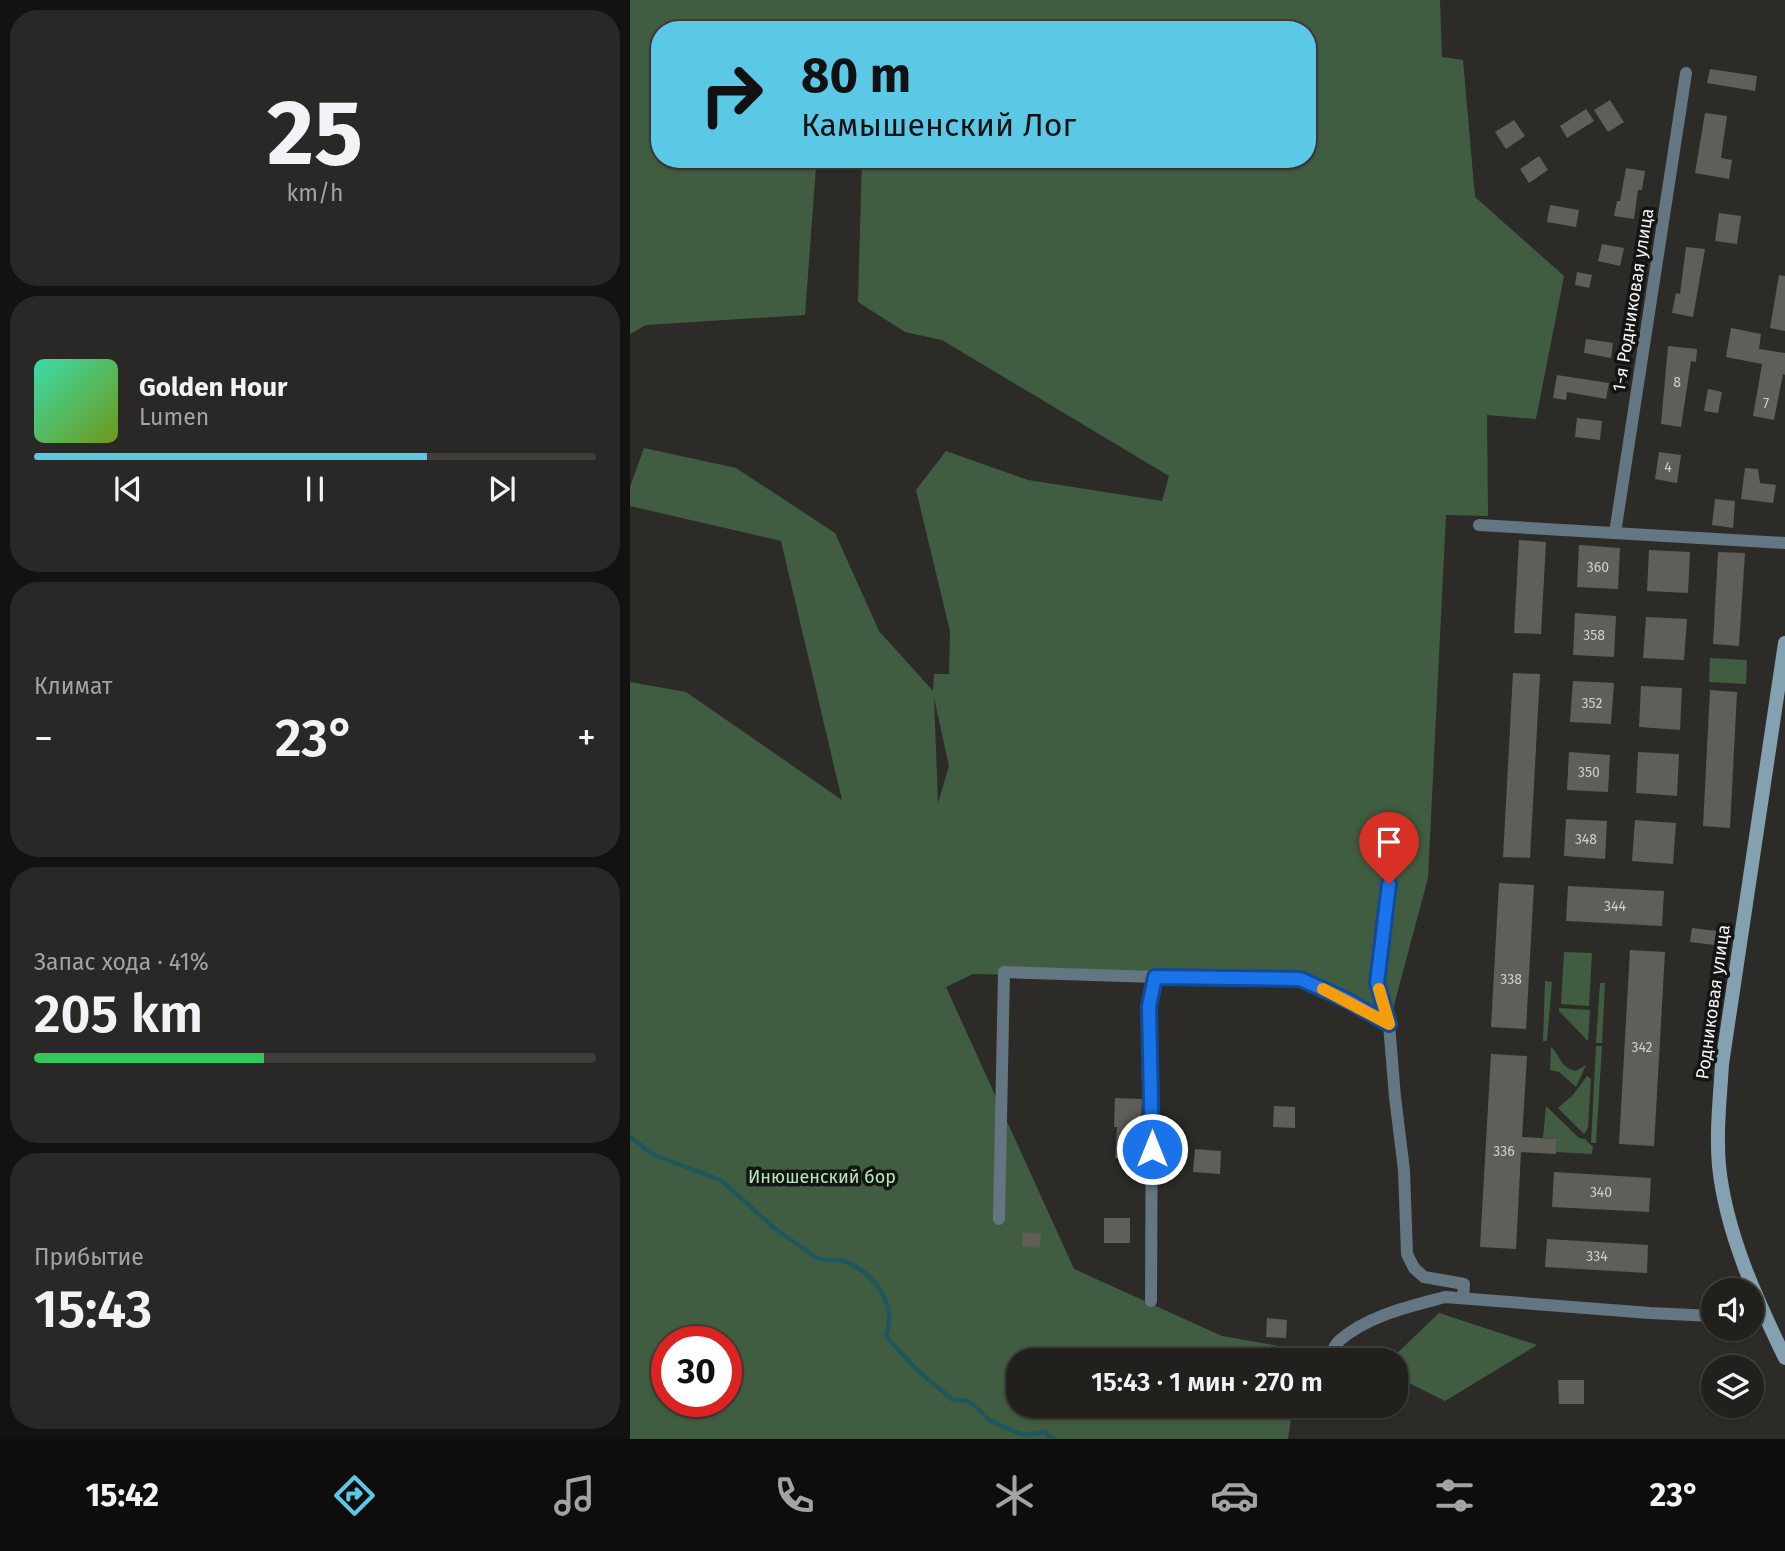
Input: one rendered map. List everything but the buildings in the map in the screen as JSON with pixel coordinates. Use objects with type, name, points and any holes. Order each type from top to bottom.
[{"type":"street","name":"1-я Родниковая улица","points":[[1615,533],[1686,72]]},
{"type":"street","points":[[1479,525],[1785,543]]},
{"type":"street","name":"Родниковая улица","points":[[1747,1278],[1731,1224],[1719,1166],[1718,1119],[1722,1064],[1782,683],[1785,643]]},
{"type":"street","points":[[1389,884],[1377,983],[1389,1024],[1404,1170],[1407,1254],[1414,1268],[1424,1277],[1464,1283],[1463,1298]]},
{"type":"street","points":[[999,1219],[1004,972],[1300,979],[1345,999],[1389,1024]]},
{"type":"street","points":[[1151,1301],[1152,1072],[1149,1006],[1155,977]]},
{"type":"street","points":[[1334,1348],[1354,1329],[1415,1305],[1445,1297],[1701,1315]]},
{"type":"street","name":"Родниковая улица","points":[[1764,1325],[1785,1358]]},
{"type":"green space","name":"Инюшенский бор","points":[[630,0],[1440,0],[1442,57],[1463,60],[1475,197],[1564,276],[1536,419],[1487,415],[1488,516],[1446,515],[1428,878],[1389,1024],[1300,979],[973,974],[946,987],[1074,1269],[1222,1336],[1291,1348],[1006,1348],[1006,1418],[1291,1418],[1288,1439],[630,1439],[630,682],[686,692],[842,800],[781,541],[630,506],[630,487],[644,448],[736,468],[835,533],[879,631],[933,691],[934,674],[949,674],[950,631],[916,490],[946,451],[1028,480],[1162,501],[1169,476],[942,340],[905,332],[858,302],[862,168],[1316,168],[1316,21],[651,21],[651,168],[816,168],[805,315],[646,325],[630,334]],"holes":[[[934,698],[949,766],[938,803]]]},
{"type":"green space","points":[[1710,658],[1747,660],[1746,684],[1709,682]]},
{"type":"green space","points":[[1564,952],[1592,953],[1589,1006],[1561,1004]]},
{"type":"green space","points":[[1545,981],[1552,982],[1547,1041],[1543,1041]]},
{"type":"green space","points":[[1600,983],[1605,983],[1602,1043],[1596,1043]]},
{"type":"green space","points":[[1559,1008],[1590,1010],[1588,1041],[1559,1011]]},
{"type":"green space","points":[[1596,1046],[1602,1046],[1596,1143],[1591,1143]]},
{"type":"green space","points":[[1551,1047],[1571,1069],[1576,1071],[1586,1065],[1576,1087],[1559,1072],[1550,1070]]},
{"type":"green space","points":[[1587,1076],[1591,1079],[1588,1128],[1584,1134],[1558,1108],[1573,1095]]},
{"type":"green space","points":[[1546,1106],[1579,1138],[1585,1139],[1593,1147],[1592,1154],[1556,1152],[1557,1139],[1543,1138]]},
{"type":"green space","points":[[1439,1313],[1537,1345],[1445,1401],[1408,1382],[1408,1348],[1403,1348]]},
{"type":"waterway","points":[[630,1137],[654,1155],[721,1180],[774,1228],[817,1258],[844,1261],[864,1273],[873,1281],[886,1301],[889,1312],[886,1336],[917,1370],[953,1400],[967,1401],[989,1420],[1018,1433],[1027,1435],[1044,1432],[1054,1439]]},
{"type":"slow traffic","points":[[1323,989],[1389,1024],[1379,989]]},
{"type":"route","points":[[1152,1149],[1149,1006],[1155,977],[1300,979],[1345,999],[1389,1024],[1377,983],[1389,884]]}]
